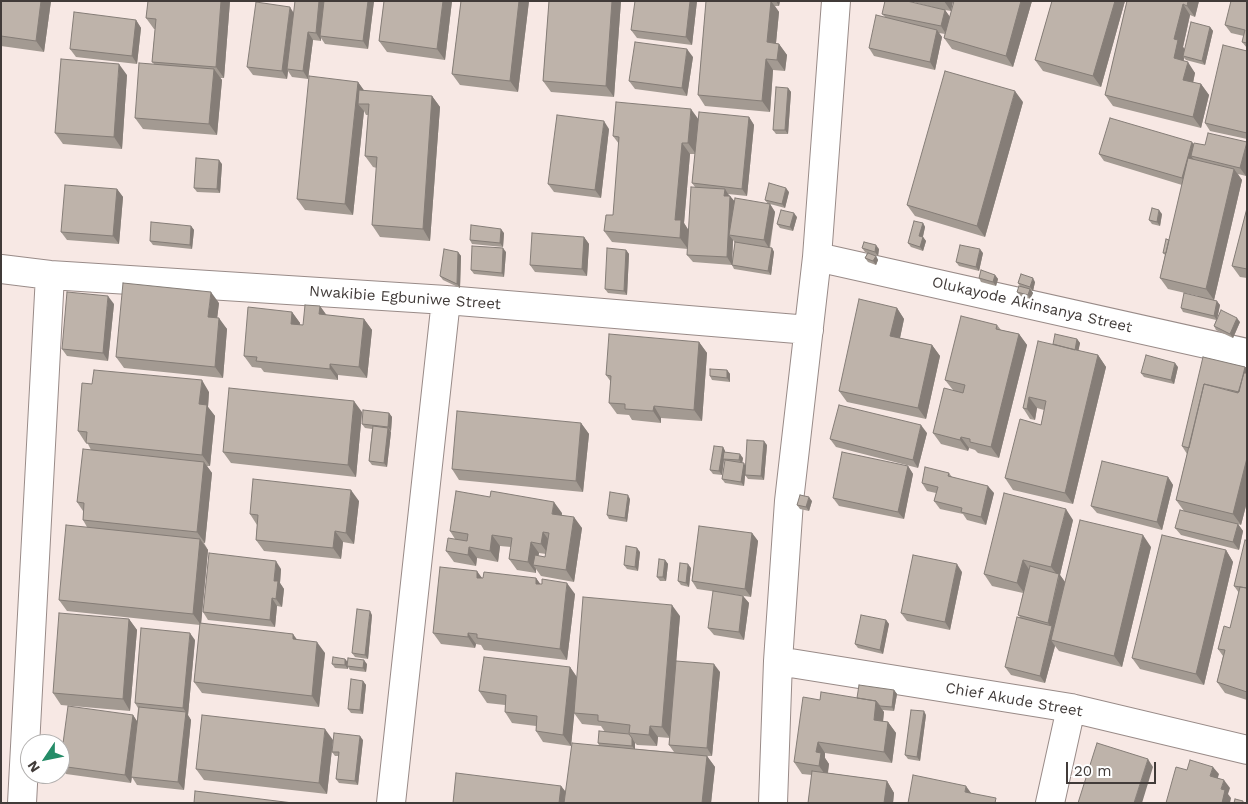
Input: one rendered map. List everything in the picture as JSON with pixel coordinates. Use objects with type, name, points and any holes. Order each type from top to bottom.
[{"type":"street","points":[[773,803],[778,661],[789,501],[817,257],[836,1]]},
{"type":"street","name":"Olukayode Akinsanya Street","points":[[817,257],[1247,353]]},
{"type":"street","name":"Nwakibie Egbuniwe Street","points":[[1,269],[50,275],[446,300],[809,330]]},
{"type":"street","points":[[22,803],[50,275]]},
{"type":"street","points":[[391,803],[446,300]]},
{"type":"street","name":"Chief Akude Street","points":[[778,661],[1071,708],[1247,750]]},
{"type":"street","points":[[1050,803],[1071,708]]},
{"type":"building","points":[[1,1],[41,1],[36,41],[1,36]]},
{"type":"building","points":[[148,1],[221,1],[216,67],[152,62],[156,19],[146,18]]},
{"type":"building","points":[[295,1],[319,1],[316,33],[308,32],[303,71],[287,69]]},
{"type":"building","points":[[324,1],[368,1],[363,41],[320,36]]},
{"type":"building","points":[[384,1],[443,1],[437,49],[379,41]]},
{"type":"building","points":[[461,1],[519,1],[510,81],[452,74]]},
{"type":"building","points":[[549,1],[612,1],[606,86],[543,81]]},
{"type":"building","points":[[635,1],[690,1],[686,37],[631,30]]},
{"type":"building","points":[[706,1],[771,1],[767,42],[779,44],[777,60],[766,59],[762,101],[698,95]]},
{"type":"building","points":[[885,1],[907,1],[945,10],[941,26],[882,14]]},
{"type":"building","points":[[954,1],[1021,1],[1006,56],[944,38]]},
{"type":"building","points":[[1052,1],[1115,1],[1093,76],[1035,60]]},
{"type":"building","points":[[1127,1],[1188,1],[1187,6],[1183,4],[1174,39],[1178,40],[1174,58],[1188,62],[1183,80],[1201,84],[1193,117],[1105,95]]},
{"type":"building","points":[[1231,1],[1247,1],[1247,43],[1242,42],[1245,30],[1225,25]]},
{"type":"building","points":[[256,2],[290,7],[282,71],[247,67]]},
{"type":"building","points":[[74,12],[136,20],[132,56],[70,49]]},
{"type":"building","points":[[876,15],[937,30],[930,62],[869,48]]},
{"type":"building","points":[[1191,22],[1210,27],[1202,61],[1183,56]]},
{"type":"building","points":[[635,42],[687,49],[682,88],[629,81]]},
{"type":"building","points":[[1223,45],[1247,51],[1247,133],[1205,123]]},
{"type":"building","points":[[61,59],[119,64],[114,137],[55,133]]},
{"type":"building","points":[[139,63],[214,69],[209,124],[135,118]]},
{"type":"building","points":[[945,71],[1015,91],[977,226],[907,205]]},
{"type":"building","points":[[309,76],[358,82],[345,204],[297,199]]},
{"type":"building","points":[[776,87],[788,88],[785,130],[773,130]]},
{"type":"building","points":[[359,90],[432,96],[423,229],[372,225],[377,157],[365,156],[369,104],[358,104]]},
{"type":"building","points":[[616,102],[691,109],[688,143],[682,143],[675,220],[681,220],[680,238],[604,231],[606,215],[613,215],[619,137],[613,136]]},
{"type":"building","points":[[699,112],[749,117],[742,189],[692,183]]},
{"type":"building","points":[[557,115],[604,121],[595,190],[548,184]]},
{"type":"building","points":[[1110,118],[1192,142],[1182,178],[1099,154]]},
{"type":"building","points":[[1208,133],[1247,142],[1240,168],[1191,156],[1194,143],[1205,145]]},
{"type":"building","points":[[196,158],[219,160],[217,189],[194,188]]},
{"type":"building","points":[[1188,158],[1234,169],[1206,289],[1160,278]]},
{"type":"building","points":[[769,183],[786,188],[782,204],[765,200]]},
{"type":"building","points":[[65,185],[117,189],[113,236],[61,232]]},
{"type":"building","points":[[691,187],[725,189],[724,196],[730,196],[727,257],[687,255]]},
{"type":"building","points":[[735,198],[770,204],[764,240],[729,235]]},
{"type":"building","points":[[1152,208],[1159,210],[1157,222],[1149,220]]},
{"type":"building","points":[[1247,208],[1247,269],[1232,266]]},
{"type":"building","points":[[781,210],[794,213],[790,227],[777,224]]},
{"type":"building","points":[[914,221],[923,223],[919,236],[923,237],[920,247],[908,243]]},
{"type":"building","points":[[151,222],[191,226],[190,245],[150,241]]},
{"type":"building","points":[[471,225],[501,229],[500,243],[470,240]]},
{"type":"building","points":[[532,233],[584,237],[582,269],[530,265]]},
{"type":"building","points":[[1166,239],[1169,240],[1166,253],[1163,253]]},
{"type":"building","points":[[735,242],[772,248],[768,271],[732,265]]},
{"type":"building","points":[[864,242],[876,245],[875,252],[862,248]]},
{"type":"building","points":[[960,245],[980,249],[976,267],[956,262]]},
{"type":"building","points":[[472,246],[503,248],[502,273],[471,270]]},
{"type":"building","points":[[607,248],[626,250],[624,291],[605,289]]},
{"type":"building","points":[[444,249],[458,252],[457,284],[440,276]]},
{"type":"building","points":[[868,253],[876,256],[873,261],[865,258]]},
{"type":"building","points":[[981,270],[995,275],[993,282],[979,278]]},
{"type":"building","points":[[1021,274],[1033,278],[1030,287],[1018,283]]},
{"type":"building","points":[[123,283],[211,292],[208,317],[219,318],[215,367],[116,357]]},
{"type":"building","points":[[1019,286],[1030,289],[1028,295],[1017,292]]},
{"type":"building","points":[[67,292],[108,296],[103,353],[62,349]]},
{"type":"building","points":[[1184,293],[1217,301],[1214,316],[1181,308]]},
{"type":"building","points":[[859,299],[897,308],[890,336],[932,345],[918,408],[839,391]]},
{"type":"building","points":[[305,305],[320,306],[319,314],[364,319],[359,367],[330,364],[330,369],[256,361],[257,357],[244,356],[248,307],[292,312],[291,324],[303,325]]},
{"type":"building","points":[[1221,310],[1237,318],[1230,334],[1214,326]]},
{"type":"building","points":[[961,316],[997,325],[996,329],[1019,334],[991,447],[970,442],[970,439],[961,437],[960,440],[933,433],[944,388],[963,393],[965,385],[945,380]]},
{"type":"building","points":[[609,334],[699,342],[694,410],[654,406],[653,411],[625,409],[625,404],[609,403],[611,376],[606,375]]},
{"type":"building","points":[[1055,334],[1077,339],[1075,350],[1053,344]]},
{"type":"building","points":[[1038,341],[1098,355],[1065,493],[1005,478],[1020,419],[1041,425],[1046,401],[1029,397],[1027,409],[1023,408]]},
{"type":"building","points":[[1146,355],[1175,363],[1171,380],[1141,373]]},
{"type":"building","points":[[1203,357],[1245,367],[1239,392],[1204,384],[1189,448],[1182,446]]},
{"type":"building","points":[[710,369],[727,370],[727,378],[710,376]]},
{"type":"building","points":[[94,370],[202,380],[199,404],[207,405],[202,455],[86,443],[87,432],[78,431],[82,383],[92,384]]},
{"type":"building","points":[[1244,373],[1247,373],[1247,458],[1233,514],[1176,500],[1204,384],[1238,393]]},
{"type":"building","points":[[229,388],[354,401],[348,465],[223,452]]},
{"type":"building","points":[[839,405],[921,425],[913,460],[830,439]]},
{"type":"building","points":[[363,410],[389,413],[388,427],[362,424]]},
{"type":"building","points":[[457,411],[581,423],[576,481],[452,469]]},
{"type":"building","points":[[373,426],[388,428],[384,463],[369,461]]},
{"type":"building","points":[[747,440],[764,441],[761,476],[745,475]]},
{"type":"building","points":[[714,446],[723,447],[719,471],[710,470]]},
{"type":"building","points":[[83,449],[204,462],[197,532],[83,520],[84,503],[77,502]]},
{"type":"building","points":[[724,452],[740,454],[739,460],[723,459]]},
{"type":"building","points":[[842,452],[908,466],[898,512],[833,498]]},
{"type":"building","points":[[725,460],[744,463],[741,482],[722,479]]},
{"type":"building","points":[[1102,461],[1168,477],[1157,522],[1091,506]]},
{"type":"building","points":[[925,467],[949,473],[948,476],[988,486],[981,517],[961,512],[962,508],[934,501],[938,487],[922,483]]},
{"type":"building","points":[[253,479],[351,490],[346,533],[335,531],[333,548],[256,540],[258,515],[250,514]]},
{"type":"building","points":[[456,491],[490,497],[491,491],[554,502],[552,514],[574,517],[566,570],[533,565],[535,555],[545,557],[549,533],[543,532],[541,544],[531,542],[528,562],[509,559],[512,538],[492,535],[490,551],[469,547],[468,555],[446,551],[448,538],[467,541],[468,534],[450,531]]},
{"type":"building","points":[[610,492],[628,495],[625,518],[607,515]]},
{"type":"building","points":[[1004,493],[1066,509],[1051,567],[1023,560],[1017,583],[984,574]]},
{"type":"building","points":[[800,495],[809,497],[806,507],[797,505]]},
{"type":"building","points":[[1180,510],[1238,524],[1233,542],[1175,528]]},
{"type":"building","points":[[1080,520],[1143,535],[1114,656],[1051,640]]},
{"type":"building","points":[[66,525],[200,539],[193,614],[59,600]]},
{"type":"building","points":[[699,526],[752,533],[745,589],[692,581]]},
{"type":"building","points":[[1162,535],[1226,550],[1196,674],[1132,658]]},
{"type":"building","points":[[1245,540],[1247,541],[1247,588],[1234,586]]},
{"type":"building","points":[[626,546],[637,548],[635,567],[624,565]]},
{"type":"building","points":[[209,553],[276,561],[274,581],[278,581],[276,599],[272,598],[270,620],[203,612]]},
{"type":"building","points":[[913,555],[957,564],[945,622],[901,613]]},
{"type":"building","points":[[659,559],[665,560],[663,577],[657,577]]},
{"type":"building","points":[[680,563],[688,564],[686,583],[678,581]]},
{"type":"building","points":[[1030,566],[1059,574],[1048,623],[1018,615]]},
{"type":"building","points":[[440,567],[477,571],[477,578],[483,578],[484,572],[536,578],[536,584],[542,584],[542,579],[567,583],[560,649],[477,638],[477,634],[468,633],[468,637],[433,633]]},
{"type":"building","points":[[1240,587],[1247,588],[1247,692],[1217,682],[1225,650],[1218,649],[1224,626],[1230,628]]},
{"type":"building","points":[[713,591],[743,596],[739,632],[708,628]]},
{"type":"building","points":[[583,597],[672,605],[662,727],[650,726],[649,735],[629,733],[630,725],[598,721],[598,715],[574,713]]},
{"type":"building","points":[[357,609],[370,611],[365,655],[352,653]]},
{"type":"building","points":[[59,613],[129,619],[123,699],[53,693]]},
{"type":"building","points":[[861,615],[886,620],[880,650],[855,644]]},
{"type":"building","points":[[1017,617],[1052,626],[1040,676],[1005,667]]},
{"type":"building","points":[[200,623],[293,634],[293,639],[317,642],[312,696],[194,682]]},
{"type":"building","points":[[141,628],[190,633],[183,708],[135,703]]},
{"type":"building","points":[[333,657],[345,659],[345,665],[332,664]]},
{"type":"building","points":[[484,657],[570,667],[563,735],[536,731],[537,716],[505,712],[506,695],[479,691]]},
{"type":"building","points":[[348,658],[364,660],[363,668],[347,666]]},
{"type":"building","points":[[676,661],[714,664],[707,748],[669,745]]},
{"type":"building","points":[[351,679],[363,681],[360,710],[348,709]]},
{"type":"building","points":[[859,685],[894,690],[892,707],[880,706],[876,701],[857,698]]},
{"type":"building","points":[[821,692],[876,701],[874,720],[888,722],[884,752],[818,742],[816,752],[821,753],[819,766],[794,762],[803,697],[820,700]]},
{"type":"building","points":[[68,706],[133,715],[125,775],[70,767],[70,734],[64,734]]},
{"type":"building","points":[[139,707],[186,712],[178,782],[131,777]]},
{"type":"building","points":[[911,710],[924,711],[917,757],[905,755]]},
{"type":"building","points":[[202,715],[325,729],[319,783],[196,769]]},
{"type":"building","points":[[599,731],[629,734],[632,738],[632,746],[598,743]]},
{"type":"building","points":[[334,733],[360,736],[355,781],[336,779],[339,752],[332,752]]},
{"type":"building","points":[[572,743],[707,756],[702,803],[564,803]]},
{"type":"building","points":[[1097,743],[1148,759],[1134,803],[1078,803]]},
{"type":"building","points":[[1190,760],[1213,767],[1210,776],[1224,780],[1221,789],[1225,790],[1222,803],[1166,803],[1176,767],[1187,770]]},
{"type":"building","points":[[812,771],[887,781],[884,803],[808,803]]},
{"type":"building","points":[[456,773],[561,786],[559,803],[453,803]]},
{"type":"building","points":[[913,775],[966,786],[965,792],[996,798],[995,803],[908,803]]},
{"type":"building","points":[[195,791],[293,803],[194,803]]},
{"type":"building","points":[[1235,799],[1243,801],[1243,803],[1234,803]]}]
